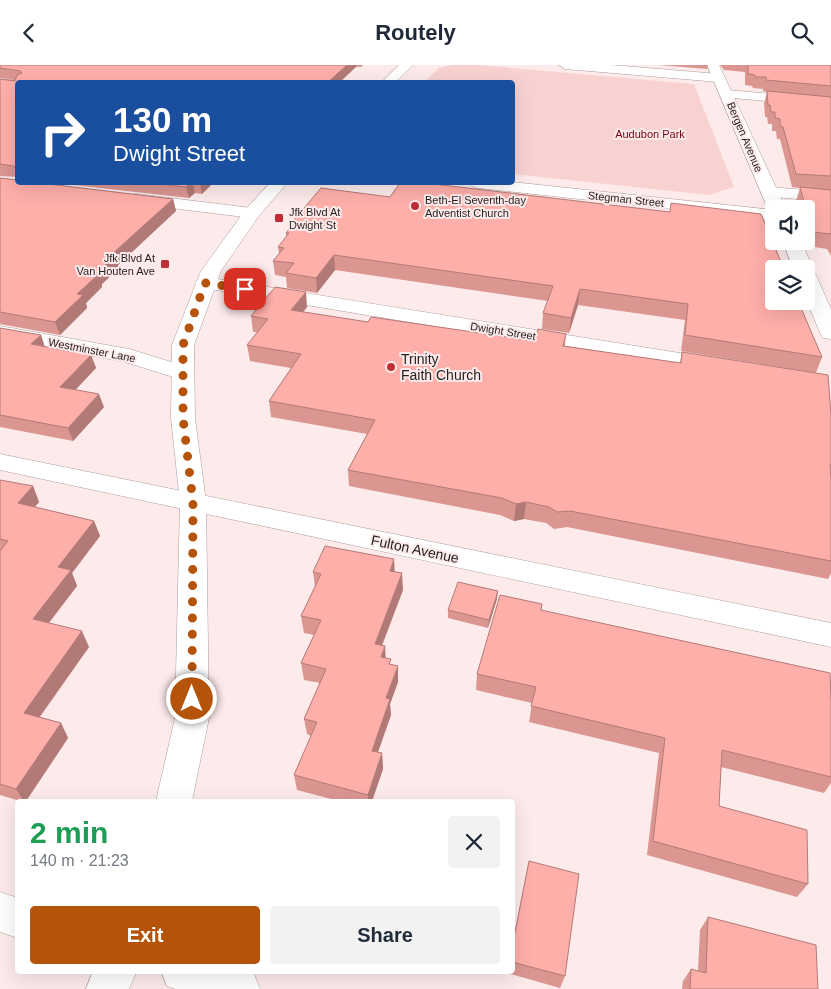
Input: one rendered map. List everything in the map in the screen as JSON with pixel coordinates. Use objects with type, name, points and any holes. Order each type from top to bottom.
[{"type":"street","points":[[390,80],[407,65]]},
{"type":"street","points":[[565,65],[716,71]]},
{"type":"street","name":"Bergen Avenue","points":[[716,71],[773,200]]},
{"type":"street","points":[[727,94],[831,103]]},
{"type":"street","points":[[174,799],[192,718],[193,502],[183,418],[183,345],[210,271],[252,213],[277,185]]},
{"type":"street","name":"Stegman Street","points":[[496,185],[765,214]]},
{"type":"street","points":[[769,192],[831,197]]},
{"type":"street","points":[[119,197],[252,213]]},
{"type":"street","name":"Dwight Street","points":[[205,283],[735,369]]},
{"type":"street","points":[[815,296],[831,333]]},
{"type":"street","name":"Westminster Lane","points":[[0,332],[129,356],[183,373]]},
{"type":"street","name":"Fulton Avenue","points":[[0,462],[831,635]]},
{"type":"street","points":[[0,912],[15,917]]},
{"type":"street","points":[[107,989],[114,974]]},
{"type":"street","points":[[192,974],[239,989]]},
{"type":"green space","name":"Audubon Park","points":[[452,65],[478,65],[694,84],[734,187],[709,195],[515,174],[515,80],[426,80],[439,68]]},
{"type":"building","points":[[0,65],[347,65],[330,80],[15,80],[17,75],[22,73],[20,71],[0,68]]},
{"type":"building","points":[[748,65],[831,65],[831,86],[766,80],[766,77],[756,77],[755,75],[748,74]]},
{"type":"building","points":[[0,79],[15,81],[15,168],[14,166],[0,164]]},
{"type":"building","points":[[767,91],[831,97],[831,176],[796,174],[783,127],[780,126],[780,119],[775,118],[775,112],[771,112],[770,105],[768,105]]},
{"type":"building","points":[[0,178],[15,180],[15,185],[57,185],[173,199],[111,255],[115,256],[77,294],[83,295],[55,322],[0,312]]},
{"type":"building","points":[[168,185],[188,185],[186,187]]},
{"type":"building","points":[[399,185],[442,185],[670,212],[671,203],[761,214],[765,224],[765,250],[776,250],[780,260],[765,260],[765,310],[802,310],[822,357],[685,335],[688,304],[580,289],[571,318],[543,313],[553,286],[334,255],[316,278],[286,273],[294,263],[273,261],[284,248],[278,247],[296,221],[293,221],[321,188],[390,197]]},
{"type":"building","points":[[800,187],[831,190],[831,234],[815,232],[815,200],[803,200]]},
{"type":"building","points":[[275,287],[306,292],[291,310],[368,322],[371,317],[534,341],[538,329],[566,334],[563,346],[681,363],[682,352],[828,375],[831,414],[831,561],[570,511],[557,512],[549,507],[526,502],[516,504],[502,498],[348,470],[375,420],[269,401],[301,354],[247,345],[268,319],[251,316]]},
{"type":"building","points":[[0,328],[41,335],[31,344],[91,355],[60,387],[99,394],[68,428],[0,415]]},
{"type":"building","points":[[0,480],[33,486],[18,503],[94,521],[58,567],[71,570],[33,619],[82,631],[24,713],[61,723],[16,789],[0,784],[0,551],[8,541],[0,539]]},
{"type":"building","points":[[325,546],[394,559],[390,571],[402,573],[375,644],[385,646],[381,657],[391,659],[389,664],[398,666],[386,698],[390,699],[372,751],[382,753],[368,795],[294,775],[317,722],[304,719],[326,669],[301,663],[321,620],[301,616],[321,574],[313,572]]},
{"type":"building","points":[[458,582],[498,591],[489,620],[448,610]]},
{"type":"building","points":[[500,595],[542,604],[541,610],[830,673],[831,777],[722,750],[719,806],[807,830],[808,884],[653,841],[665,738],[531,706],[536,687],[477,674]]},
{"type":"building","points":[[529,861],[579,874],[565,976],[515,963],[515,933]]},
{"type":"building","points":[[708,917],[816,945],[818,989],[690,989],[691,969],[706,973]]},
{"type":"place","name":"Beth-El Seventh-day Adventist Church","points":[[415,206]]},
{"type":"place","name":"Jfk Blvd At Dwight St","points":[[279,218]]},
{"type":"place","name":"Jfk Blvd At Van Houten Ave","points":[[165,264]]},
{"type":"place","name":"Trinity Faith Church","points":[[391,367]]},
{"type":"route","points":[[192,699],[193,502],[183,418],[183,345],[205,283],[245,289]]}]
